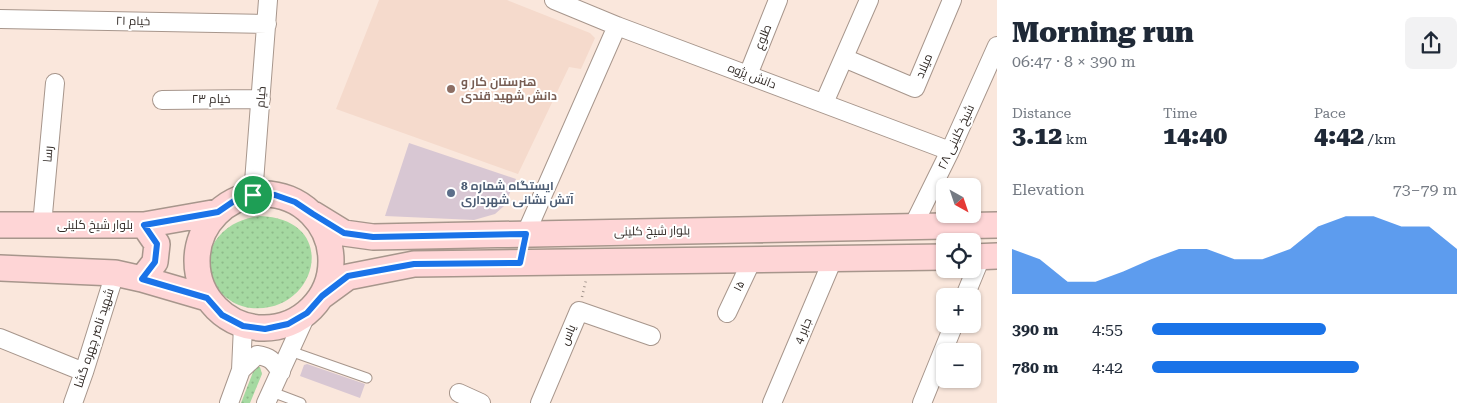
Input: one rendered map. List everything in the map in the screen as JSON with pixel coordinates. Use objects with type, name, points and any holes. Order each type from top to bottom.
[{"type":"main road","points":[[314,304],[330,275],[331,254],[325,232],[313,214],[295,202],[275,195],[253,195],[234,201],[218,212],[206,227],[197,250],[197,275],[207,298],[222,315],[243,326],[265,329],[288,324],[314,304],[348,276],[414,264],[936,257]]},
{"type":"main road","name":"بلوار شیخ کلینی","points":[[0,225],[144,225],[218,212]]},
{"type":"main road","name":"بلوار شیخ کلینی","points":[[313,214],[344,233],[373,237],[997,225]]},
{"type":"main road","points":[[142,279],[155,262],[157,244],[144,225]]},
{"type":"main road","points":[[520,263],[526,234]]},
{"type":"main road","points":[[0,268],[116,274],[142,279],[207,298]]},
{"type":"street","name":"خیام","points":[[253,195],[268,0]]},
{"type":"street","name":"دانش پژوه","points":[[554,0],[617,26],[950,151]]},
{"type":"street","name":"طلوع","points":[[748,75],[778,0]]},
{"type":"street","points":[[824,103],[869,0]]},
{"type":"street","name":"میلاد","points":[[844,58],[915,88],[952,0]]},
{"type":"street","name":"خیام ۲۱","points":[[0,19],[266,24]]},
{"type":"street","points":[[526,234],[617,26]]},
{"type":"street","name":"شیخ کلینی ۲۸","points":[[913,226],[996,53]]},
{"type":"street","name":"رسا","points":[[42,225],[55,83]]},
{"type":"street","name":"خیام ۲۳","points":[[162,100],[261,99]]},
{"type":"street","points":[[969,288],[984,256]]},
{"type":"street","name":"جابر 4","points":[[772,403],[833,259]]},
{"type":"street","name":"۱۵","points":[[727,313],[752,260]]},
{"type":"street","name":"شهید ناصر چهره گشا","points":[[73,403],[116,274]]},
{"type":"street","points":[[269,398],[314,304]]},
{"type":"street","name":"یاس","points":[[540,403],[579,311],[651,336]]},
{"type":"street","points":[[230,403],[241,370],[243,326]]},
{"type":"street","points":[[922,403],[950,333]]},
{"type":"street","points":[[0,338],[84,372]]},
{"type":"street","points":[[241,370],[257,355],[268,356],[281,372]]},
{"type":"street","points":[[459,393],[481,403]]},
{"type":"lane","points":[[290,351],[367,378]]},
{"type":"lane","points":[[269,398],[301,403]]},
{"type":"path","points":[[579,311],[591,262]]},
{"type":"shaded area","name":"هنرستان کار و دانش شهید قندی","points":[[379,0],[507,0],[590,33],[595,38],[581,69],[569,67],[518,174],[336,109]]},
{"type":"green space","points":[[260,216],[286,221],[302,233],[311,248],[311,266],[304,283],[292,297],[274,306],[251,308],[235,303],[221,293],[209,274],[208,264],[214,244],[220,235],[238,222]]},
{"type":"green space","points":[[255,367],[260,367],[262,374],[250,403],[241,403]]},
{"type":"building","name":"ایستگاه شماره 8 آتش نشانی شهرداری","points":[[409,143],[516,179],[504,206],[495,214],[474,220],[385,216]]},
{"type":"building","points":[[307,364],[365,384],[360,398],[300,376],[304,365]]},
{"type":"place","name":"هنرستان کار و دانش شهید قندی","points":[[451,89]]},
{"type":"place","name":"ایستگاه شماره 8 آتش نشانی شهرداری","points":[[451,193]]},
{"type":"route","points":[[253,195],[275,195],[295,202],[344,233],[373,237],[526,234],[520,263],[414,264],[348,276],[322,296],[307,313],[288,324],[265,329],[243,326],[222,315],[207,298],[142,279],[155,262],[157,244],[144,225],[218,212],[234,201],[253,195]]}]
